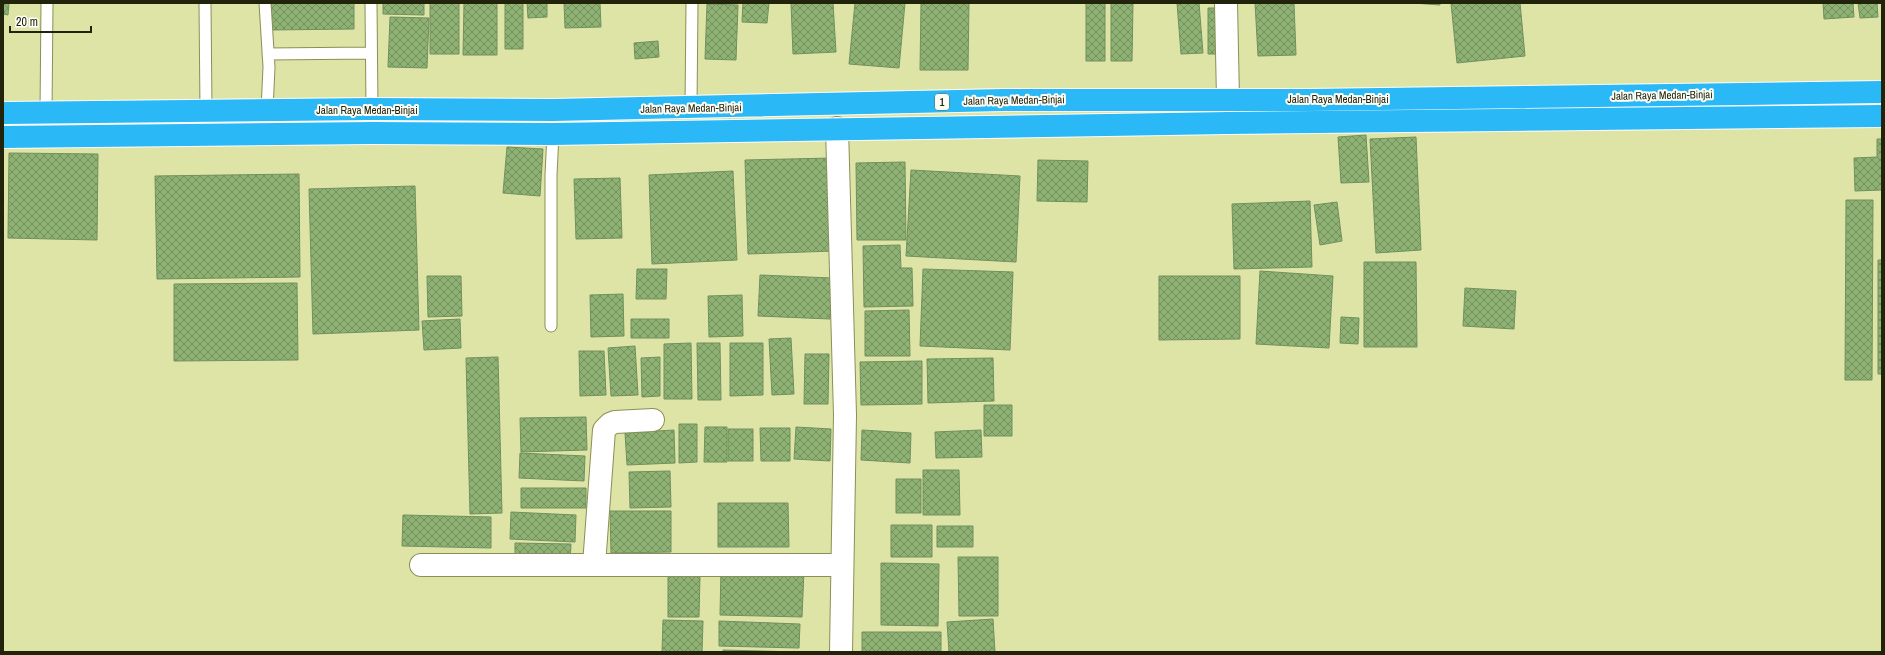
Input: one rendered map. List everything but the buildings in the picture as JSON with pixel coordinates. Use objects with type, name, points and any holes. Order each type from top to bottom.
[{"type":"highway","name":"Jalan Raya Medan-Binjai","points":[[3,113],[372,109],[553,110],[1004,100],[1882,92]]},
{"type":"highway","name":"Jalan Raya Medan-Binjai","points":[[3,137],[372,132],[553,134],[837,128],[1882,116]]},
{"type":"street","points":[[1226,3],[1228,99]]},
{"type":"street","points":[[837,128],[845,415],[841,565],[841,652]]},
{"type":"street","points":[[594,565],[604,430],[610,424],[615,422],[653,420]]},
{"type":"street","points":[[421,565],[841,565]]},
{"type":"lane","points":[[46,112],[47,3]]},
{"type":"lane","points":[[205,3],[206,111]]},
{"type":"lane","points":[[265,3],[268,54],[268,110]]},
{"type":"lane","points":[[371,3],[372,109]]},
{"type":"lane","points":[[691,108],[692,3]]},
{"type":"lane","points":[[268,54],[372,53]]},
{"type":"lane","points":[[551,326],[551,175],[553,134]]}]
